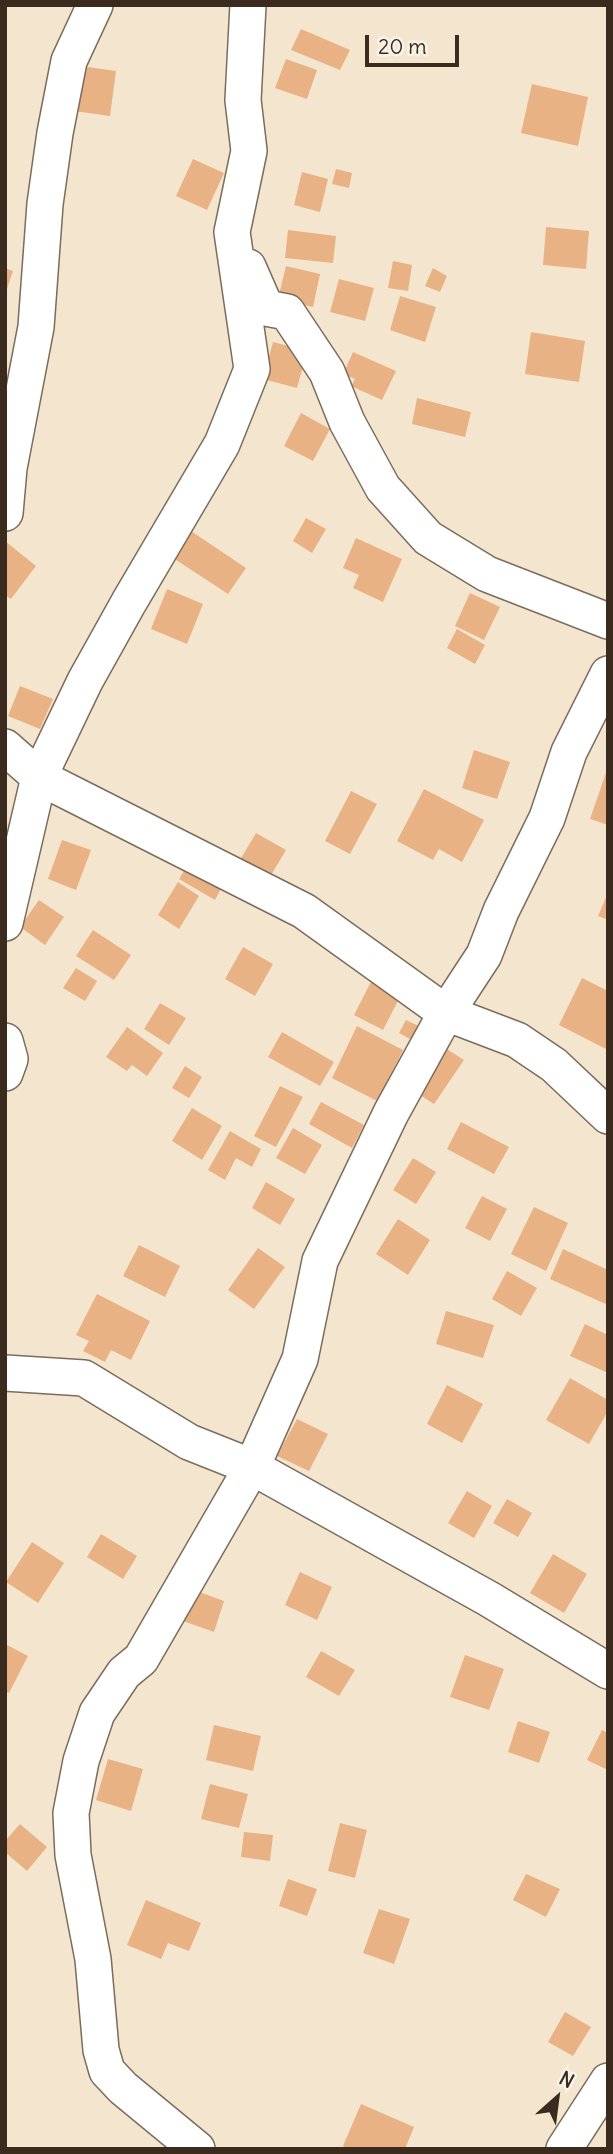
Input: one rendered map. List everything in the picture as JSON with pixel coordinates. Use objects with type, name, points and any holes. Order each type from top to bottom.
[{"type":"street","points":[[5,513],[9,468],[36,327],[45,204],[55,133],[69,61],[95,5]]},
{"type":"street","points":[[5,923],[39,777],[85,681],[222,444],[252,369],[232,232],[249,151],[243,100],[248,5]]},
{"type":"street","points":[[232,232],[266,308],[287,312],[327,372],[346,422],[383,488],[428,538],[487,574],[608,621]]},
{"type":"street","points":[[197,2149],[123,2088],[107,2071],[98,2027],[93,1959],[73,1855],[71,1813],[81,1761],[97,1713],[124,1673],[141,1659],[252,1467],[300,1359],[320,1261],[391,1113],[446,1013],[484,956],[501,911],[547,818],[569,752],[608,674]]},
{"type":"street","points":[[5,747],[39,777],[304,911],[446,1013],[517,1040],[554,1065],[608,1116]]},
{"type":"street","points":[[5,1041],[10,1059],[5,1073]]},
{"type":"street","points":[[5,1373],[84,1378],[189,1442],[252,1467],[489,1599],[608,1671]]},
{"type":"street","points":[[564,2149],[608,2081]]},
{"type":"building","points":[[301,29],[350,50],[340,70],[291,50]]},
{"type":"building","points":[[286,59],[317,70],[307,99],[275,88]]},
{"type":"building","points":[[80,66],[116,71],[110,116],[74,111]]},
{"type":"building","points":[[532,84],[588,97],[578,146],[521,133]]},
{"type":"building","points":[[193,159],[224,173],[207,210],[176,196]]},
{"type":"building","points":[[336,169],[352,173],[349,188],[332,184]]},
{"type":"building","points":[[302,172],[328,179],[320,212],[294,205]]},
{"type":"building","points":[[546,227],[589,231],[586,269],[543,265]]},
{"type":"building","points":[[288,230],[336,236],[333,263],[285,258]]},
{"type":"building","points":[[393,261],[412,265],[408,291],[388,288]]},
{"type":"building","points":[[286,266],[320,274],[313,307],[278,299]]},
{"type":"building","points":[[5,268],[13,271],[6,292],[5,292]]},
{"type":"building","points":[[433,268],[447,276],[440,292],[425,286]]},
{"type":"building","points":[[339,279],[374,288],[365,321],[330,312]]},
{"type":"building","points":[[400,296],[436,307],[425,342],[390,330]]},
{"type":"building","points":[[531,332],[585,341],[579,382],[525,374]]},
{"type":"building","points":[[273,342],[307,351],[297,388],[263,379]]},
{"type":"building","points":[[353,352],[396,371],[382,400],[351,386],[355,379],[343,374]]},
{"type":"building","points":[[417,398],[471,412],[465,437],[412,424]]},
{"type":"building","points":[[301,413],[330,429],[313,461],[284,446]]},
{"type":"building","points":[[306,518],[326,529],[312,553],[293,541]]},
{"type":"building","points":[[188,529],[246,568],[228,594],[170,556]]},
{"type":"building","points":[[356,538],[402,559],[383,602],[353,588],[359,575],[343,568]]},
{"type":"building","points":[[5,541],[36,566],[11,599],[5,595]]},
{"type":"building","points":[[167,589],[203,604],[187,644],[151,629]]},
{"type":"building","points":[[470,593],[500,607],[484,640],[455,626]]},
{"type":"building","points":[[457,629],[485,645],[475,664],[447,648]]},
{"type":"building","points":[[20,686],[53,699],[40,729],[8,716]]},
{"type":"building","points":[[474,750],[510,762],[497,799],[462,788]]},
{"type":"building","points":[[608,767],[608,825],[590,819]]},
{"type":"building","points":[[424,789],[484,820],[462,862],[439,849],[433,860],[397,841]]},
{"type":"building","points":[[351,791],[377,804],[350,854],[325,841]]},
{"type":"building","points":[[256,833],[286,850],[267,882],[237,865]]},
{"type":"building","points":[[62,840],[91,850],[76,890],[48,879]]},
{"type":"building","points":[[191,859],[226,879],[215,900],[179,879]]},
{"type":"building","points":[[178,882],[199,896],[179,929],[158,915]]},
{"type":"building","points":[[608,893],[608,920],[598,916]]},
{"type":"building","points":[[39,900],[64,917],[45,945],[20,927]]},
{"type":"building","points":[[93,930],[131,955],[114,980],[76,956]]},
{"type":"building","points":[[243,947],[273,964],[255,996],[225,979]]},
{"type":"building","points":[[76,968],[97,981],[85,1001],[63,988]]},
{"type":"building","points":[[373,978],[402,993],[383,1030],[354,1015]]},
{"type":"building","points":[[582,978],[608,991],[608,1050],[559,1025]]},
{"type":"building","points":[[160,1003],[186,1018],[169,1045],[144,1029]]},
{"type":"building","points":[[406,1020],[427,1030],[419,1044],[399,1033]]},
{"type":"building","points":[[357,1026],[403,1050],[377,1101],[332,1078]]},
{"type":"building","points":[[127,1027],[163,1053],[147,1076],[132,1065],[127,1071],[106,1057]]},
{"type":"building","points":[[282,1032],[334,1062],[320,1086],[268,1057]]},
{"type":"building","points":[[442,1046],[464,1060],[434,1104],[412,1090]]},
{"type":"building","points":[[185,1066],[202,1077],[189,1098],[172,1088]]},
{"type":"building","points":[[280,1086],[303,1097],[276,1147],[254,1136]]},
{"type":"building","points":[[321,1102],[364,1125],[352,1148],[309,1124]]},
{"type":"building","points":[[192,1108],[222,1126],[202,1160],[172,1141]]},
{"type":"building","points":[[461,1122],[509,1147],[494,1174],[447,1149]]},
{"type":"building","points":[[293,1128],[322,1145],[305,1174],[276,1158]]},
{"type":"building","points":[[230,1131],[261,1149],[252,1167],[236,1158],[225,1180],[208,1170]]},
{"type":"building","points":[[413,1158],[436,1172],[416,1204],[393,1190]]},
{"type":"building","points":[[266,1182],[295,1199],[280,1225],[252,1208]]},
{"type":"building","points":[[482,1196],[507,1209],[490,1241],[465,1228]]},
{"type":"building","points":[[534,1207],[568,1223],[546,1271],[511,1254]]},
{"type":"building","points":[[398,1219],[430,1240],[408,1275],[376,1254]]},
{"type":"building","points":[[139,1245],[180,1266],[165,1297],[123,1276]]},
{"type":"building","points":[[258,1248],[285,1267],[254,1309],[228,1290]]},
{"type":"building","points":[[563,1249],[608,1270],[608,1305],[550,1279]]},
{"type":"building","points":[[507,1271],[537,1288],[521,1316],[492,1299]]},
{"type":"building","points":[[97,1294],[150,1321],[131,1360],[111,1350],[105,1362],[83,1351],[89,1341],[76,1335]]},
{"type":"building","points":[[446,1311],[494,1325],[483,1358],[436,1344]]},
{"type":"building","points":[[585,1324],[608,1335],[608,1373],[570,1356]]},
{"type":"building","points":[[570,1378],[608,1400],[608,1411],[589,1444],[546,1420]]},
{"type":"building","points":[[447,1385],[483,1404],[462,1443],[427,1424]]},
{"type":"building","points":[[297,1419],[328,1434],[309,1471],[277,1456]]},
{"type":"building","points":[[467,1491],[492,1506],[474,1538],[448,1523]]},
{"type":"building","points":[[507,1499],[532,1513],[518,1537],[493,1523]]},
{"type":"building","points":[[101,1534],[137,1556],[123,1579],[87,1557]]},
{"type":"building","points":[[32,1542],[64,1563],[38,1603],[6,1582]]},
{"type":"building","points":[[553,1554],[587,1574],[564,1613],[530,1593]]},
{"type":"building","points":[[300,1572],[332,1587],[317,1620],[285,1605]]},
{"type":"building","points":[[191,1589],[224,1601],[214,1632],[180,1620]]},
{"type":"building","points":[[7,1645],[28,1656],[9,1693],[5,1692]]},
{"type":"building","points":[[321,1651],[355,1670],[339,1696],[306,1677]]},
{"type":"building","points":[[465,1655],[504,1669],[489,1710],[450,1697]]},
{"type":"building","points":[[518,1721],[550,1732],[539,1763],[508,1752]]},
{"type":"building","points":[[214,1725],[261,1736],[253,1771],[206,1760]]},
{"type":"building","points":[[602,1730],[608,1733],[608,1770],[587,1760]]},
{"type":"building","points":[[108,1759],[143,1769],[131,1811],[96,1800]]},
{"type":"building","points":[[210,1784],[248,1794],[239,1828],[201,1819]]},
{"type":"building","points":[[340,1823],[367,1830],[355,1878],[328,1871]]},
{"type":"building","points":[[20,1824],[47,1847],[27,1871],[5,1852],[5,1841]]},
{"type":"building","points":[[244,1832],[273,1835],[270,1861],[241,1857]]},
{"type":"building","points":[[526,1874],[560,1889],[546,1917],[513,1900]]},
{"type":"building","points":[[288,1879],[317,1889],[307,1916],[279,1906]]},
{"type":"building","points":[[146,1900],[201,1923],[189,1951],[168,1943],[161,1959],[127,1945]]},
{"type":"building","points":[[379,1909],[410,1919],[394,1964],[363,1953]]},
{"type":"building","points":[[565,2012],[591,2027],[573,2056],[548,2042]]},
{"type":"building","points":[[361,2104],[414,2127],[405,2149],[348,2149],[343,2146]]}]
